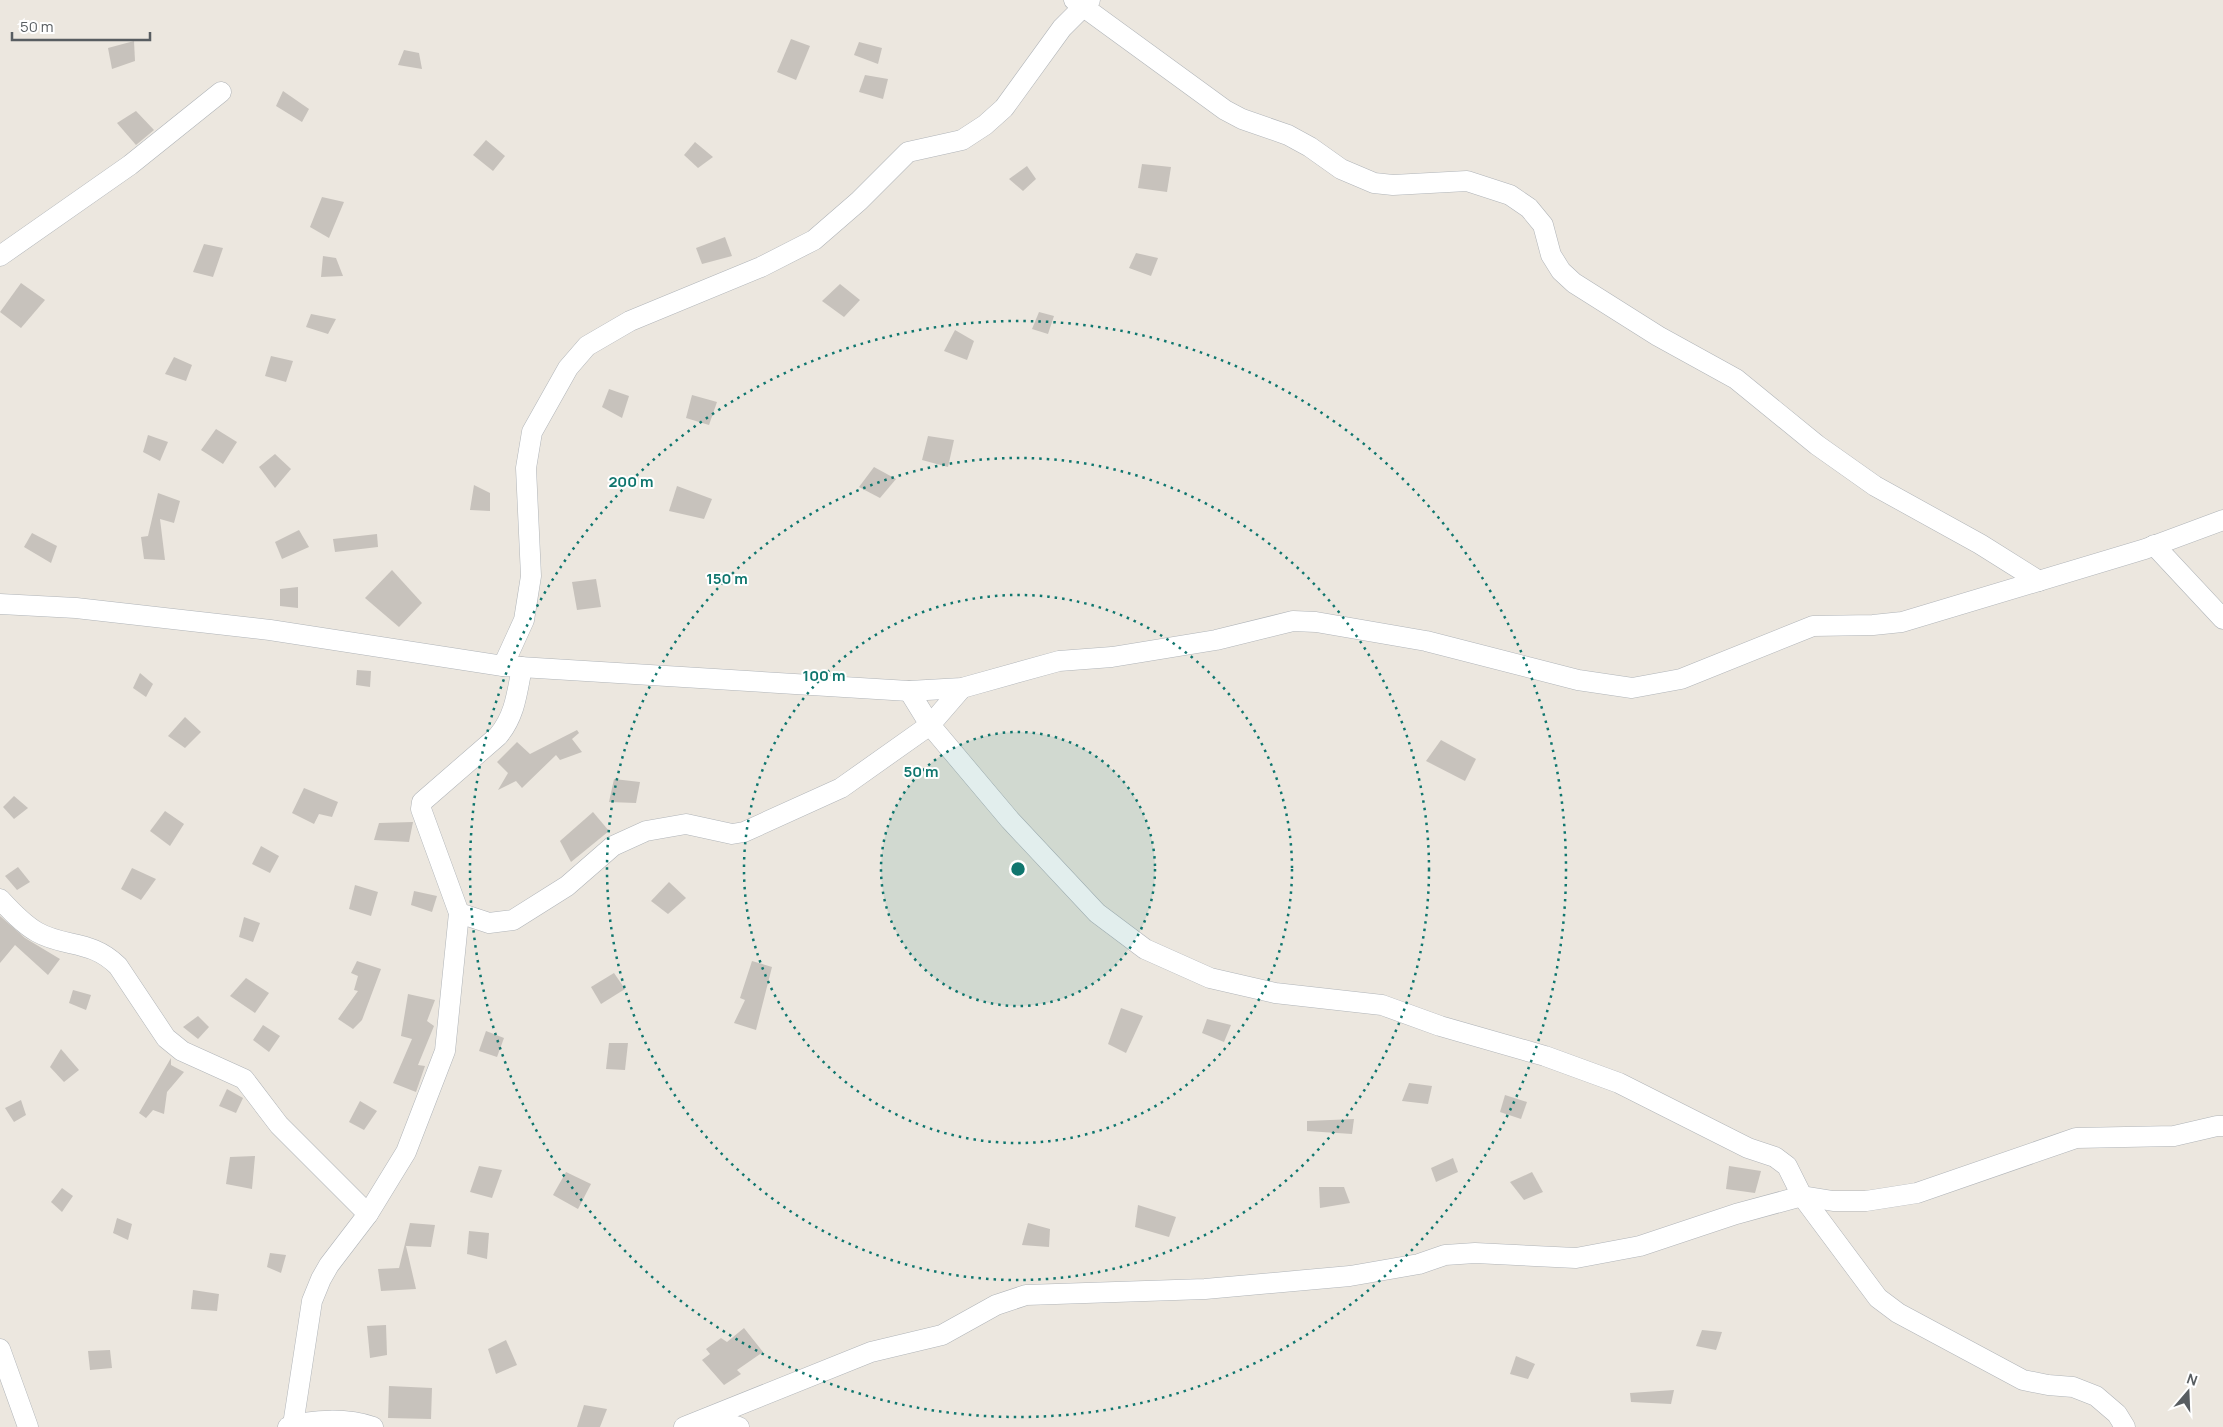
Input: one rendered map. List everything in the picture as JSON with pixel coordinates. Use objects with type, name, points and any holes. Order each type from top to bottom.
[{"type":"street","points":[[373,1427],[337,1421],[290,1426],[312,1301],[329,1265],[368,1214],[406,1152],[445,1051],[459,913],[421,809],[422,802],[498,736],[508,724],[513,712],[512,667],[524,620],[531,576],[526,468],[532,432],[568,368],[587,346],[630,321],[760,267],[814,240],[859,201],[908,152],[962,140],[985,125],[1004,108],[1082,2],[1225,110],[1295,139],[1358,178],[1374,183],[1394,185],[1467,181],[1510,195],[1529,208],[1543,225],[1551,255],[1561,271],[1574,283],[1658,336],[1736,379],[1816,445],[1875,486],[1980,544],[2038,581]]},
{"type":"street","points":[[0,256],[130,165],[221,92]]},
{"type":"street","points":[[0,604],[76,608],[270,630],[512,667],[909,691],[962,688],[1059,661],[1112,656],[1216,640],[1294,621],[1316,622],[1426,641],[1578,680],[1632,688],[1681,679],[1813,626],[1873,625],[1902,622],[2154,545],[2223,520]]},
{"type":"street","points":[[2154,545],[2223,619]]},
{"type":"street","points":[[459,913],[490,922],[514,920],[567,886],[613,846],[646,831],[686,824],[732,834],[744,832],[841,788],[930,725],[962,688]]},
{"type":"street","points":[[909,691],[930,725],[1010,820],[1097,913],[1145,949],[1210,978],[1276,993],[1382,1005],[1440,1026],[1545,1056],[1609,1080],[1748,1148],[1775,1157],[1787,1166],[1802,1196],[1878,1298],[1898,1313],[2023,1380],[2048,1386],[2073,1387],[2096,1396],[2116,1414],[2125,1427]]},
{"type":"street","points":[[0,899],[14,915],[38,933],[94,949],[108,956],[118,966],[166,1038],[182,1051],[244,1079],[279,1125],[368,1214]]},
{"type":"street","points":[[684,1427],[871,1352],[942,1335],[996,1305],[1026,1295],[1205,1289],[1350,1276],[1418,1264],[1446,1255],[1475,1253],[1576,1258],[1640,1246],[1736,1214],[1802,1196],[1832,1201],[1866,1201],[1917,1193],[2076,1138],[2174,1136],[2223,1126]]},
{"type":"street","points":[[0,1349],[28,1427]]},
{"type":"street","points":[[710,1418],[739,1427]]},
{"type":"building","points":[[791,39],[810,46],[796,80],[777,72]]},
{"type":"building","points":[[134,41],[135,61],[112,69],[108,48]]},
{"type":"building","points":[[859,42],[882,48],[878,64],[854,55]]},
{"type":"building","points":[[404,50],[419,53],[422,69],[398,65]]},
{"type":"building","points":[[865,75],[888,79],[883,99],[859,92]]},
{"type":"building","points":[[283,91],[309,109],[302,122],[276,106]]},
{"type":"building","points":[[136,111],[154,130],[136,145],[117,123]]},
{"type":"building","points":[[486,140],[505,156],[493,171],[473,155]]},
{"type":"building","points":[[695,142],[713,157],[698,168],[684,155]]},
{"type":"building","points":[[1142,164],[1171,167],[1167,192],[1138,188]]},
{"type":"building","points":[[1027,166],[1036,179],[1023,191],[1009,179]]},
{"type":"building","points":[[322,197],[344,202],[329,238],[310,227]]},
{"type":"building","points":[[725,237],[732,256],[702,264],[696,248]]},
{"type":"building","points":[[204,244],[223,248],[213,277],[193,272]]},
{"type":"building","points":[[1136,253],[1158,258],[1151,276],[1129,268]]},
{"type":"building","points":[[323,256],[336,258],[343,276],[321,277]]},
{"type":"building","points":[[21,283],[45,300],[21,328],[0,312]]},
{"type":"building","points":[[840,284],[860,300],[844,317],[822,301]]},
{"type":"building","points":[[1039,312],[1054,316],[1048,334],[1032,329]]},
{"type":"building","points":[[311,314],[336,319],[328,334],[306,327]]},
{"type":"building","points":[[955,330],[974,341],[967,360],[944,351]]},
{"type":"building","points":[[271,356],[293,361],[286,382],[265,376]]},
{"type":"building","points":[[174,357],[192,365],[186,381],[165,374]]},
{"type":"building","points":[[609,389],[629,396],[622,418],[602,407]]},
{"type":"building","points":[[692,395],[717,402],[709,425],[686,418]]},
{"type":"building","points":[[216,429],[237,442],[223,464],[201,450]]},
{"type":"building","points":[[148,435],[168,442],[160,461],[143,452]]},
{"type":"building","points":[[928,436],[954,440],[948,467],[922,460]]},
{"type":"building","points":[[275,454],[291,469],[275,488],[259,467]]},
{"type":"building","points":[[874,467],[896,479],[880,498],[859,487]]},
{"type":"building","points":[[474,485],[490,493],[490,511],[470,510]]},
{"type":"building","points":[[677,486],[712,499],[704,519],[669,511]]},
{"type":"building","points":[[158,493],[180,501],[174,523],[160,519],[165,560],[144,559],[141,537],[148,536]]},
{"type":"building","points":[[299,530],[309,547],[282,559],[275,542]]},
{"type":"building","points":[[32,533],[57,546],[51,563],[24,547]]},
{"type":"building","points":[[377,534],[378,547],[335,552],[333,539]]},
{"type":"building","points":[[392,570],[422,603],[399,627],[365,598]]},
{"type":"building","points":[[596,579],[601,607],[577,610],[572,582]]},
{"type":"building","points":[[298,587],[298,608],[280,606],[280,589]]},
{"type":"building","points":[[357,670],[371,671],[370,687],[356,685]]},
{"type":"building","points":[[140,673],[153,684],[146,697],[133,688]]},
{"type":"building","points":[[185,717],[201,732],[185,748],[168,736]]},
{"type":"building","points":[[577,730],[579,733],[572,739],[582,752],[560,760],[556,755],[522,788],[516,781],[498,790],[508,773],[497,762],[517,742],[530,754]]},
{"type":"building","points":[[1441,740],[1476,759],[1465,781],[1426,761]]},
{"type":"building","points":[[614,779],[640,782],[636,803],[609,802]]},
{"type":"building","points":[[304,788],[338,802],[332,817],[319,814],[314,824],[292,813]]},
{"type":"building","points":[[14,796],[28,808],[14,819],[3,807]]},
{"type":"building","points":[[165,811],[184,824],[170,846],[150,831]]},
{"type":"building","points":[[593,812],[609,831],[571,862],[560,841]]},
{"type":"building","points":[[413,822],[409,842],[374,840],[379,823]]},
{"type":"building","points":[[261,846],[279,856],[270,873],[252,864]]},
{"type":"building","points":[[18,867],[30,882],[17,890],[5,876]]},
{"type":"building","points":[[132,868],[156,879],[141,900],[121,889]]},
{"type":"building","points":[[669,882],[686,898],[668,914],[651,901]]},
{"type":"building","points":[[355,885],[378,892],[371,916],[349,909]]},
{"type":"building","points":[[414,891],[437,896],[432,912],[411,905]]},
{"type":"building","points":[[0,916],[25,938],[60,959],[48,975],[15,945],[0,963]]},
{"type":"building","points":[[244,917],[260,923],[253,942],[239,937]]},
{"type":"building","points":[[357,961],[381,969],[362,1020],[353,1029],[338,1019],[358,991],[354,990],[358,976],[351,973]]},
{"type":"building","points":[[752,961],[772,967],[756,1030],[734,1023],[745,1000],[740,998]]},
{"type":"building","points":[[614,973],[625,989],[601,1004],[591,987]]},
{"type":"building","points":[[246,978],[269,993],[255,1013],[230,996]]},
{"type":"building","points":[[73,990],[91,995],[86,1010],[69,1003]]},
{"type":"building","points":[[408,994],[435,1000],[427,1021],[434,1026],[418,1065],[425,1066],[416,1092],[393,1083],[412,1039],[401,1036]]},
{"type":"building","points":[[1121,1008],[1143,1016],[1126,1053],[1108,1044]]},
{"type":"building","points":[[198,1016],[209,1027],[198,1039],[183,1027]]},
{"type":"building","points":[[1207,1019],[1231,1025],[1224,1042],[1202,1033]]},
{"type":"building","points":[[263,1025],[280,1036],[269,1052],[253,1040]]},
{"type":"building","points":[[486,1031],[504,1038],[497,1057],[479,1051]]},
{"type":"building","points":[[609,1043],[628,1043],[625,1070],[606,1069]]},
{"type":"building","points":[[61,1049],[79,1070],[64,1082],[50,1067]]},
{"type":"building","points":[[171,1058],[171,1065],[184,1072],[167,1092],[164,1114],[153,1110],[146,1118],[139,1113]]},
{"type":"building","points":[[1409,1083],[1432,1086],[1428,1104],[1402,1101]]},
{"type":"building","points":[[227,1089],[243,1098],[236,1113],[219,1106]]},
{"type":"building","points":[[1505,1095],[1527,1102],[1521,1119],[1500,1112]]},
{"type":"building","points":[[21,1100],[26,1115],[14,1122],[5,1108]]},
{"type":"building","points":[[360,1101],[377,1111],[364,1130],[349,1122]]},
{"type":"building","points":[[1354,1119],[1352,1134],[1307,1131],[1307,1121]]},
{"type":"building","points":[[255,1156],[252,1189],[226,1184],[230,1157]]},
{"type":"building","points":[[1453,1158],[1458,1172],[1436,1182],[1431,1168]]},
{"type":"building","points":[[479,1166],[502,1170],[492,1198],[470,1192]]},
{"type":"building","points":[[1729,1166],[1761,1171],[1755,1193],[1726,1189]]},
{"type":"building","points":[[566,1172],[591,1184],[578,1209],[553,1195]]},
{"type":"building","points":[[1532,1172],[1543,1192],[1524,1200],[1510,1182]]},
{"type":"building","points":[[1319,1187],[1344,1187],[1350,1203],[1320,1208]]},
{"type":"building","points":[[62,1188],[73,1196],[62,1212],[51,1202]]},
{"type":"building","points":[[1138,1205],[1176,1217],[1169,1237],[1135,1227]]},
{"type":"building","points":[[117,1218],[132,1224],[128,1240],[113,1233]]},
{"type":"building","points":[[410,1223],[435,1225],[431,1247],[406,1246],[416,1289],[381,1291],[378,1269],[399,1268]]},
{"type":"building","points":[[1028,1223],[1050,1229],[1049,1247],[1022,1245]]},
{"type":"building","points":[[469,1231],[489,1233],[487,1259],[467,1254]]},
{"type":"building","points":[[270,1253],[286,1255],[281,1273],[267,1267]]},
{"type":"building","points":[[193,1290],[219,1294],[217,1311],[191,1309]]},
{"type":"building","points":[[386,1325],[387,1355],[370,1358],[367,1326]]},
{"type":"building","points":[[744,1328],[763,1352],[737,1370],[741,1374],[724,1385],[702,1360],[710,1354],[706,1349],[721,1338],[727,1342]]},
{"type":"building","points":[[1702,1330],[1722,1332],[1716,1350],[1696,1346]]},
{"type":"building","points":[[506,1340],[517,1365],[496,1374],[488,1349]]},
{"type":"building","points":[[110,1350],[112,1368],[90,1370],[88,1351]]},
{"type":"building","points":[[1516,1356],[1535,1364],[1528,1379],[1510,1374]]},
{"type":"building","points":[[389,1386],[432,1388],[431,1419],[388,1418]]},
{"type":"building","points":[[1674,1390],[1671,1404],[1631,1402],[1630,1393]]},
{"type":"building","points":[[584,1405],[607,1409],[600,1427],[577,1427]]}]
